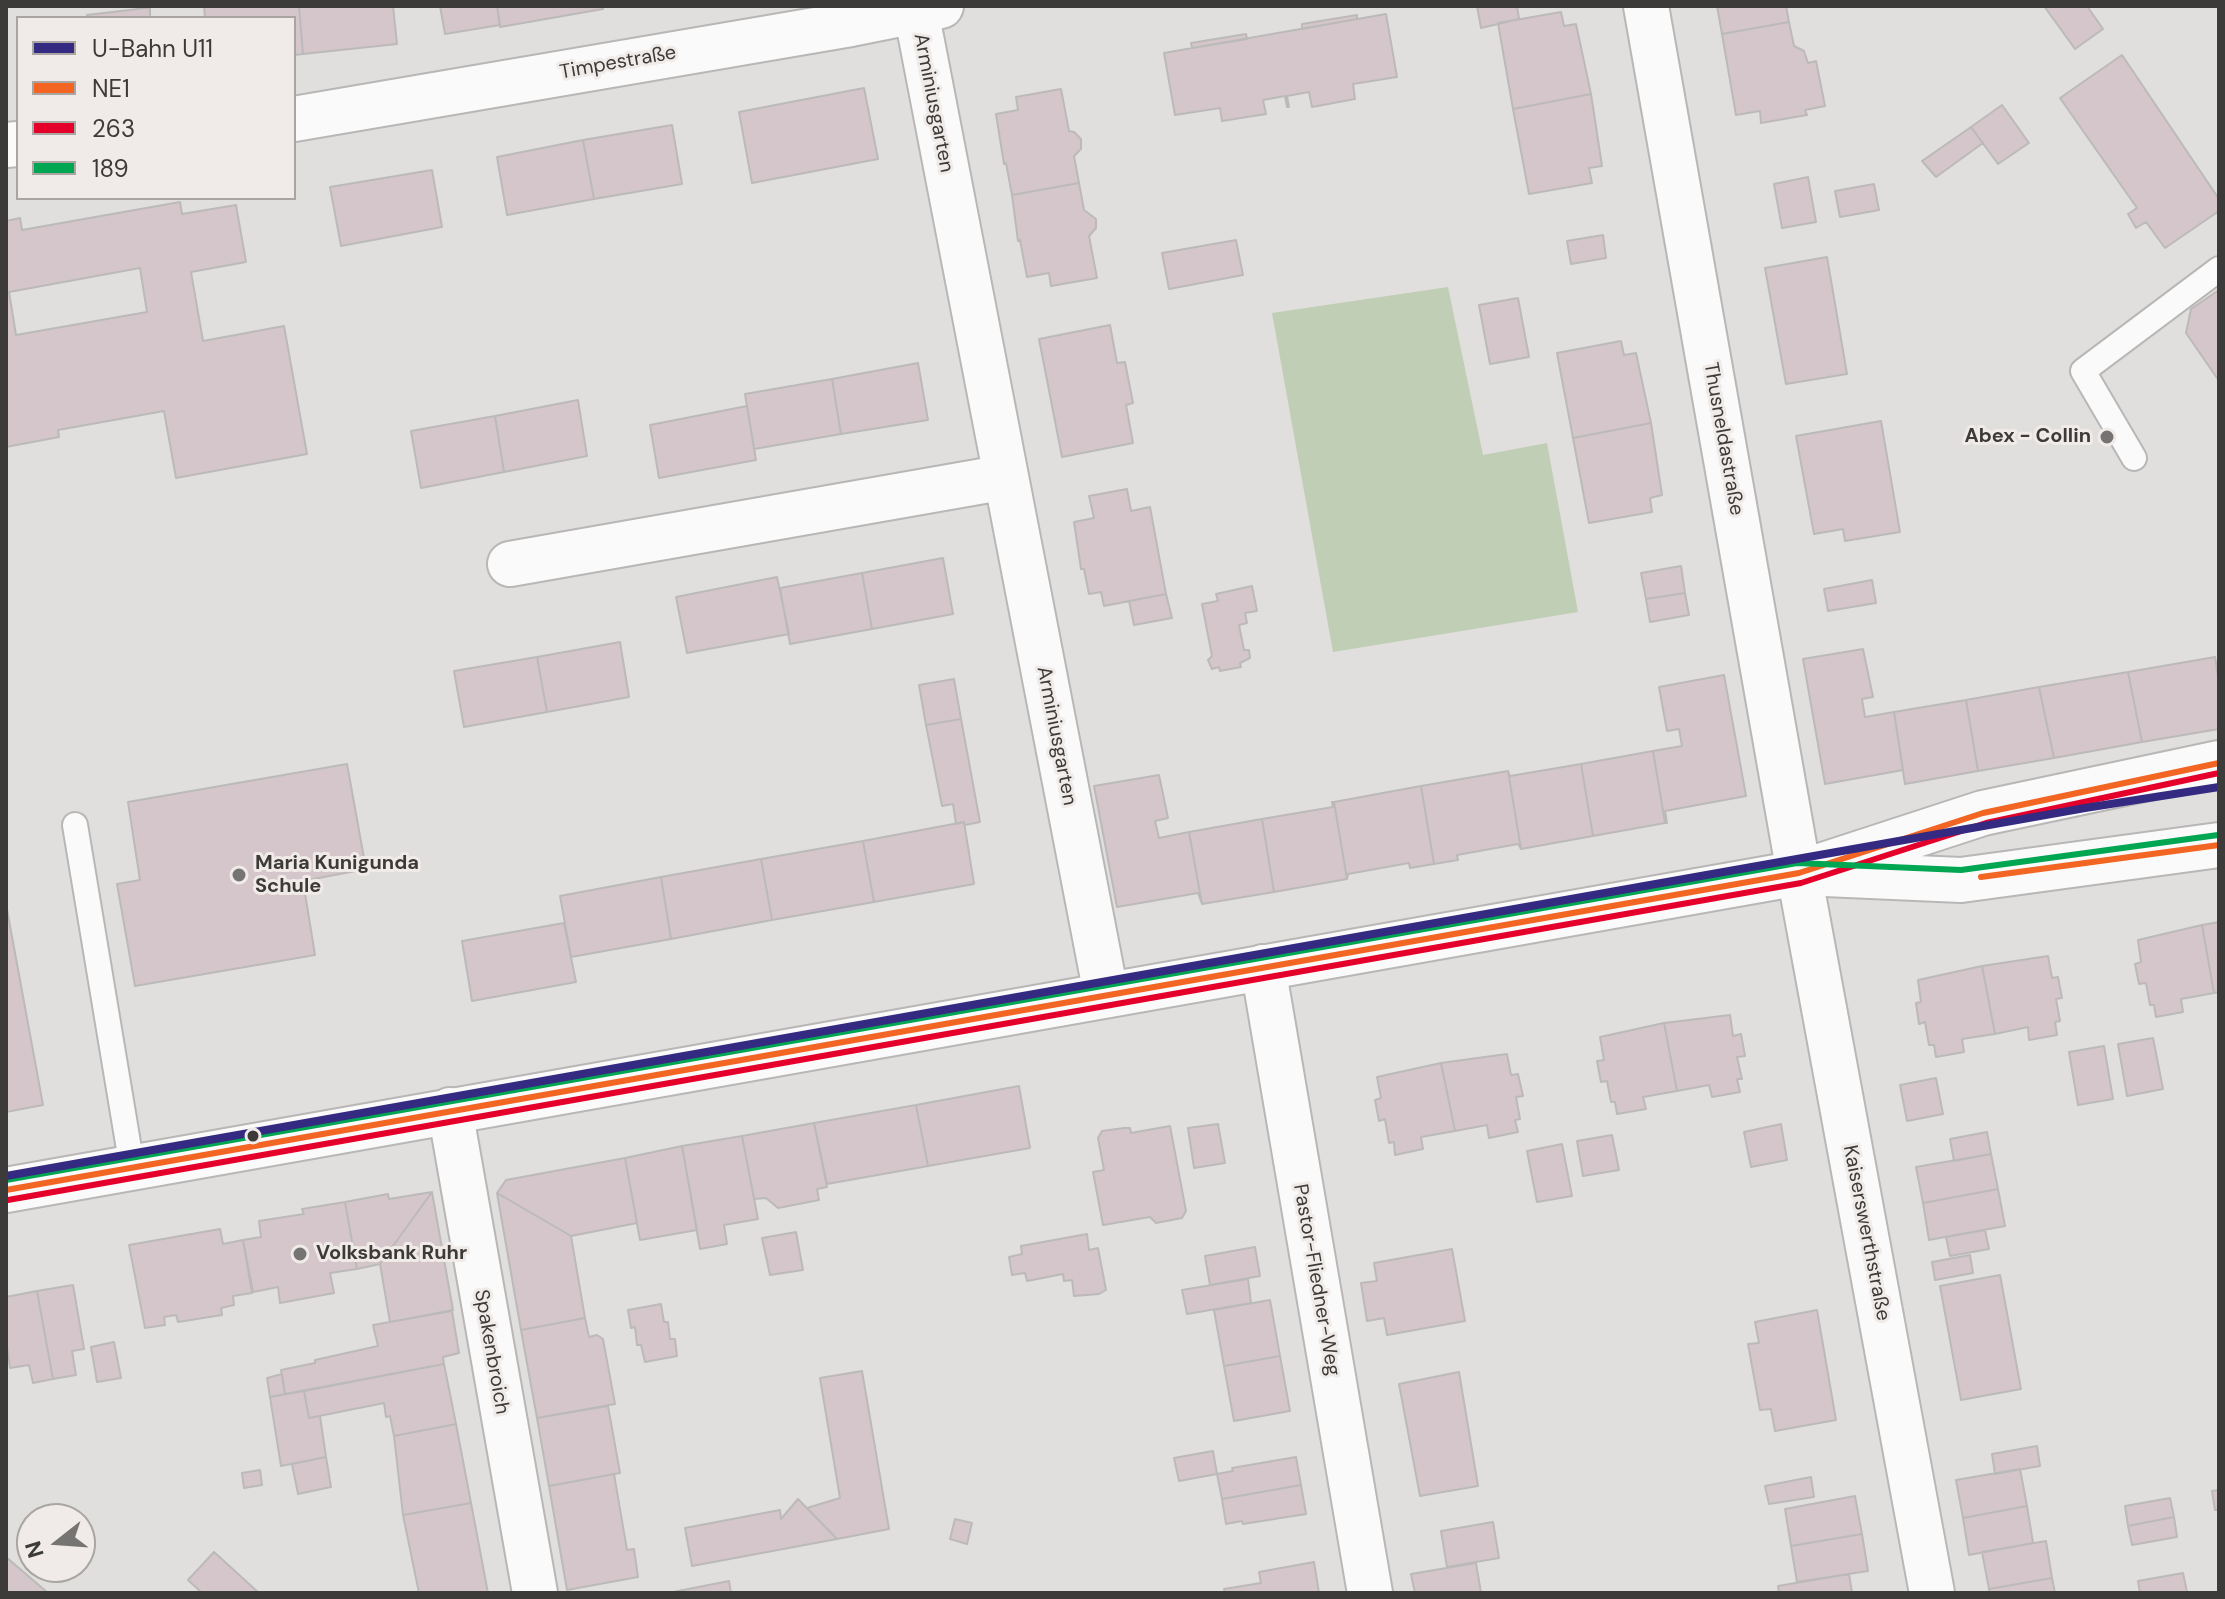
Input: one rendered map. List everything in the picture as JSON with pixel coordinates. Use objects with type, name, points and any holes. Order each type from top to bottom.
[{"type":"street","name":"Thusneldastraße","points":[[1646,6],[1799,873]]},
{"type":"street","name":"Timpestraße","points":[[296,119],[849,15],[928,8]]},
{"type":"street","name":"Arminiusgarten","points":[[928,8],[1006,477],[1106,994]]},
{"type":"street","points":[[510,564],[1006,477]]},
{"type":"street","points":[[6,1190],[1799,873],[1983,813],[2219,763]]},
{"type":"street","points":[[1799,873],[1961,880],[2219,845]]},
{"type":"street","name":"Kaiserswerthstraße","points":[[1799,873],[1932,1593]]},
{"type":"street","name":"Pastor-Fliedner-Weg","points":[[1263,967],[1370,1593]]},
{"type":"street","name":"Spakenbroich","points":[[450,1110],[535,1593]]},
{"type":"lane","points":[[2134,458],[2083,371],[2219,269]]},
{"type":"lane","points":[[75,825],[132,1167]]},
{"type":"green space","points":[[1448,287],[1483,455],[1547,443],[1578,612],[1333,652],[1272,313]]},
{"type":"building","points":[[204,6],[299,6],[303,54],[296,55],[296,16],[205,16]]},
{"type":"building","points":[[299,6],[393,6],[397,44],[303,54]]},
{"type":"building","points":[[440,6],[497,6],[500,25],[445,34]]},
{"type":"building","points":[[497,6],[603,6],[603,9],[500,27]]},
{"type":"building","points":[[1477,6],[1517,6],[1519,19],[1481,28]]},
{"type":"building","points":[[1717,6],[1786,6],[1789,22],[1722,34]]},
{"type":"building","points":[[2044,6],[2087,6],[2103,29],[2075,49]]},
{"type":"building","points":[[150,8],[150,16],[87,15]]},
{"type":"building","points":[[1561,12],[1564,26],[1576,24],[1591,94],[1513,109],[1498,23]]},
{"type":"building","points":[[1386,14],[1397,77],[1353,84],[1355,99],[1312,107],[1309,92],[1287,96],[1289,107],[1285,96],[1263,100],[1266,114],[1222,121],[1220,108],[1175,115],[1164,53]]},
{"type":"building","points":[[1357,15],[1357,19],[1302,29],[1302,24]]},
{"type":"building","points":[[1789,22],[1794,46],[1804,51],[1808,63],[1816,61],[1825,106],[1805,110],[1807,115],[1761,123],[1760,111],[1736,115],[1722,34]]},
{"type":"building","points":[[1246,34],[1247,39],[1192,48],[1191,43]]},
{"type":"building","points":[[2122,55],[2219,199],[2219,211],[2165,248],[2146,222],[2136,228],[2128,214],[2137,208],[2060,98]]},
{"type":"building","points":[[864,88],[878,159],[752,183],[739,112]]},
{"type":"building","points":[[1061,89],[1069,131],[1081,139],[1081,149],[1074,156],[1079,183],[1012,195],[996,114],[1018,110],[1016,97]]},
{"type":"building","points":[[1591,94],[1602,166],[1589,168],[1592,183],[1529,194],[1513,109]]},
{"type":"building","points":[[2002,105],[2029,143],[1998,164],[1971,127]]},
{"type":"building","points":[[672,125],[682,184],[594,199],[583,140]]},
{"type":"building","points":[[1971,127],[1983,143],[1936,177],[1922,161]]},
{"type":"building","points":[[583,140],[594,199],[507,215],[497,157]]},
{"type":"building","points":[[432,170],[442,227],[341,246],[330,187]]},
{"type":"building","points":[[1808,177],[1816,222],[1782,228],[1774,184]]},
{"type":"building","points":[[1079,183],[1084,210],[1096,219],[1096,228],[1089,236],[1097,278],[1051,286],[1049,273],[1027,277],[1012,195]]},
{"type":"building","points":[[1874,184],[1879,210],[1840,217],[1835,191]]},
{"type":"building","points":[[180,202],[182,214],[236,205],[246,262],[191,272],[203,341],[284,326],[307,454],[176,478],[164,411],[58,430],[59,437],[6,447],[6,221],[20,218],[22,230]],"holes":[[[140,268],[147,312],[16,335],[9,292]]]},
{"type":"building","points":[[1603,235],[1606,258],[1571,264],[1567,241]]},
{"type":"building","points":[[1236,240],[1243,275],[1169,289],[1162,253]]},
{"type":"building","points":[[1827,257],[1847,374],[1786,384],[1765,268]]},
{"type":"building","points":[[2219,290],[2219,381],[2186,333],[2191,309]]},
{"type":"building","points":[[1518,298],[1529,357],[1490,364],[1479,305]]},
{"type":"building","points":[[1110,325],[1117,363],[1125,362],[1133,403],[1126,405],[1133,443],[1062,457],[1039,339]]},
{"type":"building","points":[[1621,341],[1624,355],[1636,353],[1651,423],[1573,438],[1557,353]]},
{"type":"building","points":[[918,363],[928,420],[841,434],[832,379]]},
{"type":"building","points":[[832,379],[841,434],[754,449],[745,394]]},
{"type":"building","points":[[578,400],[587,456],[504,472],[495,416]]},
{"type":"building","points":[[747,406],[756,460],[659,478],[650,425]]},
{"type":"building","points":[[495,416],[504,472],[421,488],[411,431]]},
{"type":"building","points":[[1881,421],[1900,532],[1845,541],[1843,529],[1814,534],[1796,436]]},
{"type":"building","points":[[1651,423],[1662,495],[1650,498],[1652,512],[1589,523],[1573,438]]},
{"type":"building","points":[[1127,489],[1131,511],[1150,507],[1166,594],[1104,606],[1101,592],[1089,594],[1084,569],[1081,569],[1074,522],[1094,518],[1089,496]]},
{"type":"building","points":[[943,558],[953,614],[872,629],[862,573]]},
{"type":"building","points":[[1681,566],[1685,593],[1646,599],[1641,573]]},
{"type":"building","points":[[862,573],[872,629],[790,644],[780,588]]},
{"type":"building","points":[[777,577],[789,634],[687,653],[676,597]]},
{"type":"building","points":[[1872,580],[1876,603],[1828,611],[1824,589]]},
{"type":"building","points":[[1252,586],[1257,611],[1245,613],[1247,623],[1239,625],[1244,650],[1249,650],[1250,658],[1240,663],[1241,667],[1220,671],[1219,667],[1212,669],[1208,660],[1212,656],[1202,604],[1218,601],[1216,594]]},
{"type":"building","points":[[1685,593],[1689,615],[1650,622],[1646,599]]},
{"type":"building","points":[[1166,594],[1172,618],[1134,625],[1129,601]]},
{"type":"building","points":[[620,642],[629,697],[547,712],[537,657]]},
{"type":"building","points":[[1863,649],[1873,697],[1862,699],[1865,717],[1894,712],[1903,770],[1825,784],[1803,659]]},
{"type":"building","points":[[537,657],[547,712],[464,727],[454,671]]},
{"type":"building","points":[[2215,657],[2219,682],[2219,729],[2142,742],[2128,672]]},
{"type":"building","points":[[2128,672],[2142,742],[2054,758],[2039,687]]},
{"type":"building","points":[[1724,675],[1746,796],[1665,811],[1665,823],[1653,751],[1682,746],[1679,729],[1667,731],[1659,687]]},
{"type":"building","points":[[954,679],[961,719],[926,725],[919,685]]},
{"type":"building","points":[[2039,687],[2054,758],[1978,771],[1966,700]]},
{"type":"building","points":[[1966,700],[1978,771],[1905,784],[1894,712]]},
{"type":"building","points":[[961,719],[980,822],[965,825],[964,822],[956,824],[953,804],[942,806],[926,725]]},
{"type":"building","points":[[1653,751],[1665,823],[1593,836],[1581,764]]},
{"type":"building","name":"Maria Kunigunda Schule","points":[[347,764],[366,869],[303,881],[315,955],[135,986],[117,884],[140,880],[128,802]]},
{"type":"building","points":[[1581,764],[1593,836],[1521,849],[1508,771],[1510,776]]},
{"type":"building","points":[[1508,771],[1521,849],[1518,844],[1457,855],[1458,860],[1434,864],[1421,786]]},
{"type":"building","points":[[1159,775],[1168,818],[1155,821],[1159,838],[1189,832],[1202,904],[1198,893],[1117,907],[1094,786]]},
{"type":"building","points":[[1421,786],[1434,864],[1410,868],[1409,863],[1348,874],[1347,879],[1334,802]]},
{"type":"building","points":[[1334,802],[1347,879],[1274,892],[1262,819],[1333,807]]},
{"type":"building","points":[[1262,819],[1274,892],[1202,904],[1189,832]]},
{"type":"building","points":[[964,822],[974,884],[874,902],[863,841]]},
{"type":"building","points":[[863,841],[874,902],[772,920],[761,859]]},
{"type":"building","points":[[761,859],[772,920],[671,939],[661,877]]},
{"type":"building","points":[[661,877],[671,939],[571,957],[560,896]]},
{"type":"building","points":[[6,904],[43,1105],[6,1112]]},
{"type":"building","points":[[2219,922],[2219,992],[2214,993],[2202,925]]},
{"type":"building","points":[[564,923],[576,982],[472,1001],[462,941]]},
{"type":"building","points":[[2202,925],[2214,993],[2181,999],[2183,1012],[2156,1017],[2146,983],[2139,984],[2135,964],[2141,962],[2138,940]]},
{"type":"building","points":[[2048,956],[2052,978],[2058,977],[2062,998],[2056,999],[2060,1021],[2055,1022],[2057,1035],[2029,1040],[2028,1027],[1995,1034],[1982,966]]},
{"type":"building","points":[[1982,966],[1995,1034],[1962,1039],[1964,1052],[1936,1057],[1934,1045],[1929,1045],[1925,1022],[1919,1024],[1916,1003],[1921,1002],[1918,980]]},
{"type":"building","points":[[1730,1015],[1733,1036],[1741,1034],[1745,1056],[1737,1057],[1742,1079],[1737,1079],[1740,1092],[1712,1097],[1709,1085],[1677,1091],[1664,1023]]},
{"type":"building","points":[[1664,1023],[1677,1091],[1643,1097],[1646,1109],[1617,1114],[1607,1081],[1601,1082],[1597,1061],[1604,1060],[1600,1037]]},
{"type":"building","points":[[2153,1038],[2163,1089],[2127,1096],[2118,1044]]},
{"type":"building","points":[[2104,1046],[2113,1099],[2078,1105],[2069,1052]]},
{"type":"building","points":[[1507,1054],[1511,1075],[1518,1074],[1523,1096],[1516,1097],[1520,1119],[1515,1120],[1518,1132],[1489,1138],[1487,1125],[1455,1131],[1441,1063]]},
{"type":"building","points":[[1441,1063],[1455,1131],[1421,1137],[1423,1149],[1395,1155],[1394,1142],[1389,1143],[1385,1119],[1379,1121],[1375,1100],[1381,1098],[1377,1077]]},
{"type":"building","points":[[1936,1078],[1943,1114],[1907,1121],[1900,1085]]},
{"type":"building","points":[[1019,1086],[1030,1148],[928,1166],[916,1105]]},
{"type":"building","points":[[916,1105],[928,1166],[827,1184],[814,1123]]},
{"type":"building","points":[[814,1123],[827,1187],[817,1189],[819,1200],[778,1208],[766,1198],[754,1199],[742,1136]]},
{"type":"building","points":[[1218,1124],[1225,1163],[1194,1168],[1188,1128]]},
{"type":"building","points":[[1781,1124],[1787,1160],[1751,1167],[1744,1132]]},
{"type":"building","points":[[1170,1126],[1186,1211],[1182,1218],[1156,1223],[1150,1217],[1103,1225],[1093,1172],[1104,1170],[1098,1138],[1102,1131],[1130,1128],[1131,1133]]},
{"type":"building","points":[[1987,1132],[1991,1154],[1954,1161],[1950,1139]]},
{"type":"building","points":[[1612,1135],[1619,1170],[1583,1176],[1577,1141]]},
{"type":"building","points":[[742,1136],[758,1219],[724,1225],[727,1244],[700,1249],[682,1146]]},
{"type":"building","points":[[1562,1144],[1572,1196],[1537,1202],[1527,1151]]},
{"type":"building","points":[[682,1146],[697,1230],[640,1240],[625,1158]]},
{"type":"building","points":[[1991,1154],[1998,1189],[1923,1203],[1916,1167]]},
{"type":"building","points":[[625,1158],[637,1223],[571,1236],[497,1193],[506,1180]]},
{"type":"building","points":[[1998,1189],[2005,1226],[1929,1240],[1923,1203]]},
{"type":"building","points":[[432,1192],[380,1264],[357,1269],[345,1202],[388,1194],[389,1199]]},
{"type":"building","points":[[432,1192],[453,1310],[390,1322],[380,1264]]},
{"type":"building","points":[[497,1193],[571,1236],[585,1318],[521,1330]]},
{"type":"building","name":"Volksbank Ruhr","points":[[345,1202],[357,1269],[330,1273],[334,1293],[280,1303],[278,1287],[253,1292],[243,1240],[261,1237],[259,1221],[304,1214],[302,1209]]},
{"type":"building","points":[[220,1229],[223,1244],[243,1240],[252,1293],[233,1296],[234,1305],[221,1308],[222,1315],[178,1322],[176,1315],[164,1317],[165,1325],[145,1328],[129,1245]]},
{"type":"building","points":[[1985,1230],[1989,1249],[1950,1256],[1946,1237]]},
{"type":"building","points":[[796,1232],[803,1270],[770,1275],[762,1238]]},
{"type":"building","points":[[1087,1234],[1089,1250],[1098,1248],[1106,1290],[1099,1294],[1074,1296],[1072,1280],[1064,1281],[1063,1274],[1027,1281],[1025,1273],[1012,1275],[1009,1257],[1022,1254],[1021,1246]]},
{"type":"building","points":[[1255,1247],[1260,1276],[1210,1285],[1205,1256]]},
{"type":"building","points":[[1452,1249],[1465,1321],[1387,1335],[1384,1318],[1367,1321],[1361,1283],[1377,1281],[1374,1263]]},
{"type":"building","points":[[1970,1255],[1973,1273],[1935,1280],[1932,1262]]},
{"type":"building","points":[[2000,1275],[2021,1389],[1961,1400],[1940,1286]]},
{"type":"building","points":[[1248,1279],[1251,1303],[1187,1314],[1182,1290]]},
{"type":"building","points":[[73,1285],[84,1349],[72,1351],[76,1375],[53,1379],[37,1291]]},
{"type":"building","points":[[37,1291],[53,1379],[33,1383],[29,1365],[10,1368],[6,1297]]},
{"type":"building","points":[[1270,1300],[1280,1356],[1224,1366],[1214,1310]]},
{"type":"building","points":[[661,1304],[670,1339],[675,1339],[677,1356],[645,1362],[641,1345],[637,1345],[635,1327],[631,1328],[628,1310]]},
{"type":"building","points":[[1817,1310],[1836,1420],[1775,1431],[1771,1409],[1760,1410],[1748,1344],[1759,1343],[1755,1322]]},
{"type":"building","points":[[452,1311],[459,1353],[443,1357],[444,1364],[285,1394],[281,1370],[378,1346],[373,1325]]},
{"type":"building","points":[[585,1318],[589,1337],[597,1335],[603,1339],[615,1404],[537,1418],[521,1330]]},
{"type":"building","points":[[114,1342],[121,1378],[97,1382],[91,1347]]},
{"type":"building","points":[[1280,1356],[1290,1411],[1234,1421],[1224,1366]]},
{"type":"building","points":[[444,1364],[456,1424],[394,1436],[384,1403],[309,1418],[304,1391]]},
{"type":"building","points":[[862,1371],[889,1529],[837,1539],[807,1508],[840,1498],[820,1378]]},
{"type":"building","points":[[1459,1372],[1478,1486],[1420,1496],[1399,1384]]},
{"type":"building","points":[[282,1374],[285,1394],[270,1397],[267,1378]]},
{"type":"building","points":[[304,1391],[309,1418],[320,1416],[326,1457],[281,1466],[270,1397]]},
{"type":"building","points":[[608,1406],[620,1473],[549,1486],[537,1418]]},
{"type":"building","points":[[456,1424],[471,1503],[403,1515],[394,1436]]},
{"type":"building","points":[[2037,1446],[2040,1466],[1995,1474],[1992,1454]]},
{"type":"building","points":[[1213,1451],[1217,1474],[1179,1481],[1174,1458]]},
{"type":"building","points":[[326,1457],[331,1487],[298,1494],[292,1464]]},
{"type":"building","points":[[1296,1457],[1301,1485],[1222,1499],[1217,1474],[1233,1471],[1232,1468]]},
{"type":"building","points":[[2020,1469],[2027,1506],[1963,1518],[1956,1480]]},
{"type":"building","points":[[260,1470],[262,1485],[244,1488],[242,1473]]},
{"type":"building","points":[[614,1474],[627,1550],[634,1549],[638,1577],[567,1590],[549,1486]]},
{"type":"building","points":[[1811,1477],[1814,1497],[1769,1504],[1765,1486]]},
{"type":"building","points":[[1301,1485],[1306,1514],[1226,1524],[1222,1499]]},
{"type":"building","points":[[2219,1490],[2219,1510],[2215,1510],[2212,1491]]},
{"type":"building","points":[[1855,1496],[1862,1534],[1791,1546],[1785,1509]]},
{"type":"building","points":[[2170,1498],[2174,1517],[2128,1526],[2125,1506]]},
{"type":"building","points":[[798,1499],[837,1539],[692,1566],[685,1528],[780,1510],[781,1519]]},
{"type":"building","points":[[471,1503],[488,1593],[419,1593],[403,1515]]},
{"type":"building","points":[[2027,1506],[2033,1543],[1969,1555],[1963,1518]]},
{"type":"building","points":[[2174,1517],[2177,1537],[2132,1545],[2128,1526]]},
{"type":"building","points":[[955,1519],[972,1523],[967,1544],[950,1539]]},
{"type":"building","points":[[1493,1522],[1499,1558],[1447,1567],[1441,1531]]},
{"type":"building","points":[[1862,1534],[1868,1571],[1797,1582],[1791,1546]]},
{"type":"building","points":[[2046,1541],[2052,1578],[1989,1589],[1982,1552]]},
{"type":"building","points":[[214,1552],[259,1593],[202,1593],[188,1580]]},
{"type":"building","points":[[6,1557],[16,1566],[16,1583],[36,1583],[48,1593],[6,1593]]},
{"type":"building","points":[[1314,1562],[1319,1593],[1225,1593],[1224,1589],[1261,1583],[1259,1572]]},
{"type":"building","points":[[1476,1563],[1481,1593],[1415,1593],[1411,1574]]},
{"type":"building","points":[[2183,1573],[2187,1592],[2140,1593],[2138,1581]]},
{"type":"building","points":[[1849,1574],[1852,1593],[1779,1593],[1778,1586]]},
{"type":"building","points":[[2052,1578],[2055,1593],[1989,1593],[1989,1589]]},
{"type":"building","points":[[729,1581],[731,1593],[668,1593]]},
{"type":"metro line","name":"U11","points":[[6,1176],[2085,808],[2219,787]]},
{"type":"transit line","name":"NE1","points":[[6,1190],[1799,873],[1983,813],[2219,763]]},
{"type":"transit line","name":"263","points":[[8,1200],[1801,883],[1986,823],[2219,773]]},
{"type":"transit line","name":"189","points":[[6,1180],[1797,863],[1961,870],[2218,835]]},
{"type":"transit line","name":"NE1","points":[[1981,877],[2219,845]]},
{"type":"place","name":"Abex - Collin","points":[[2107,437]]},
{"type":"place","name":"Maria Kunigunda Schule","points":[[239,875]]},
{"type":"place","name":"Volksbank Ruhr","points":[[300,1254]]}]
